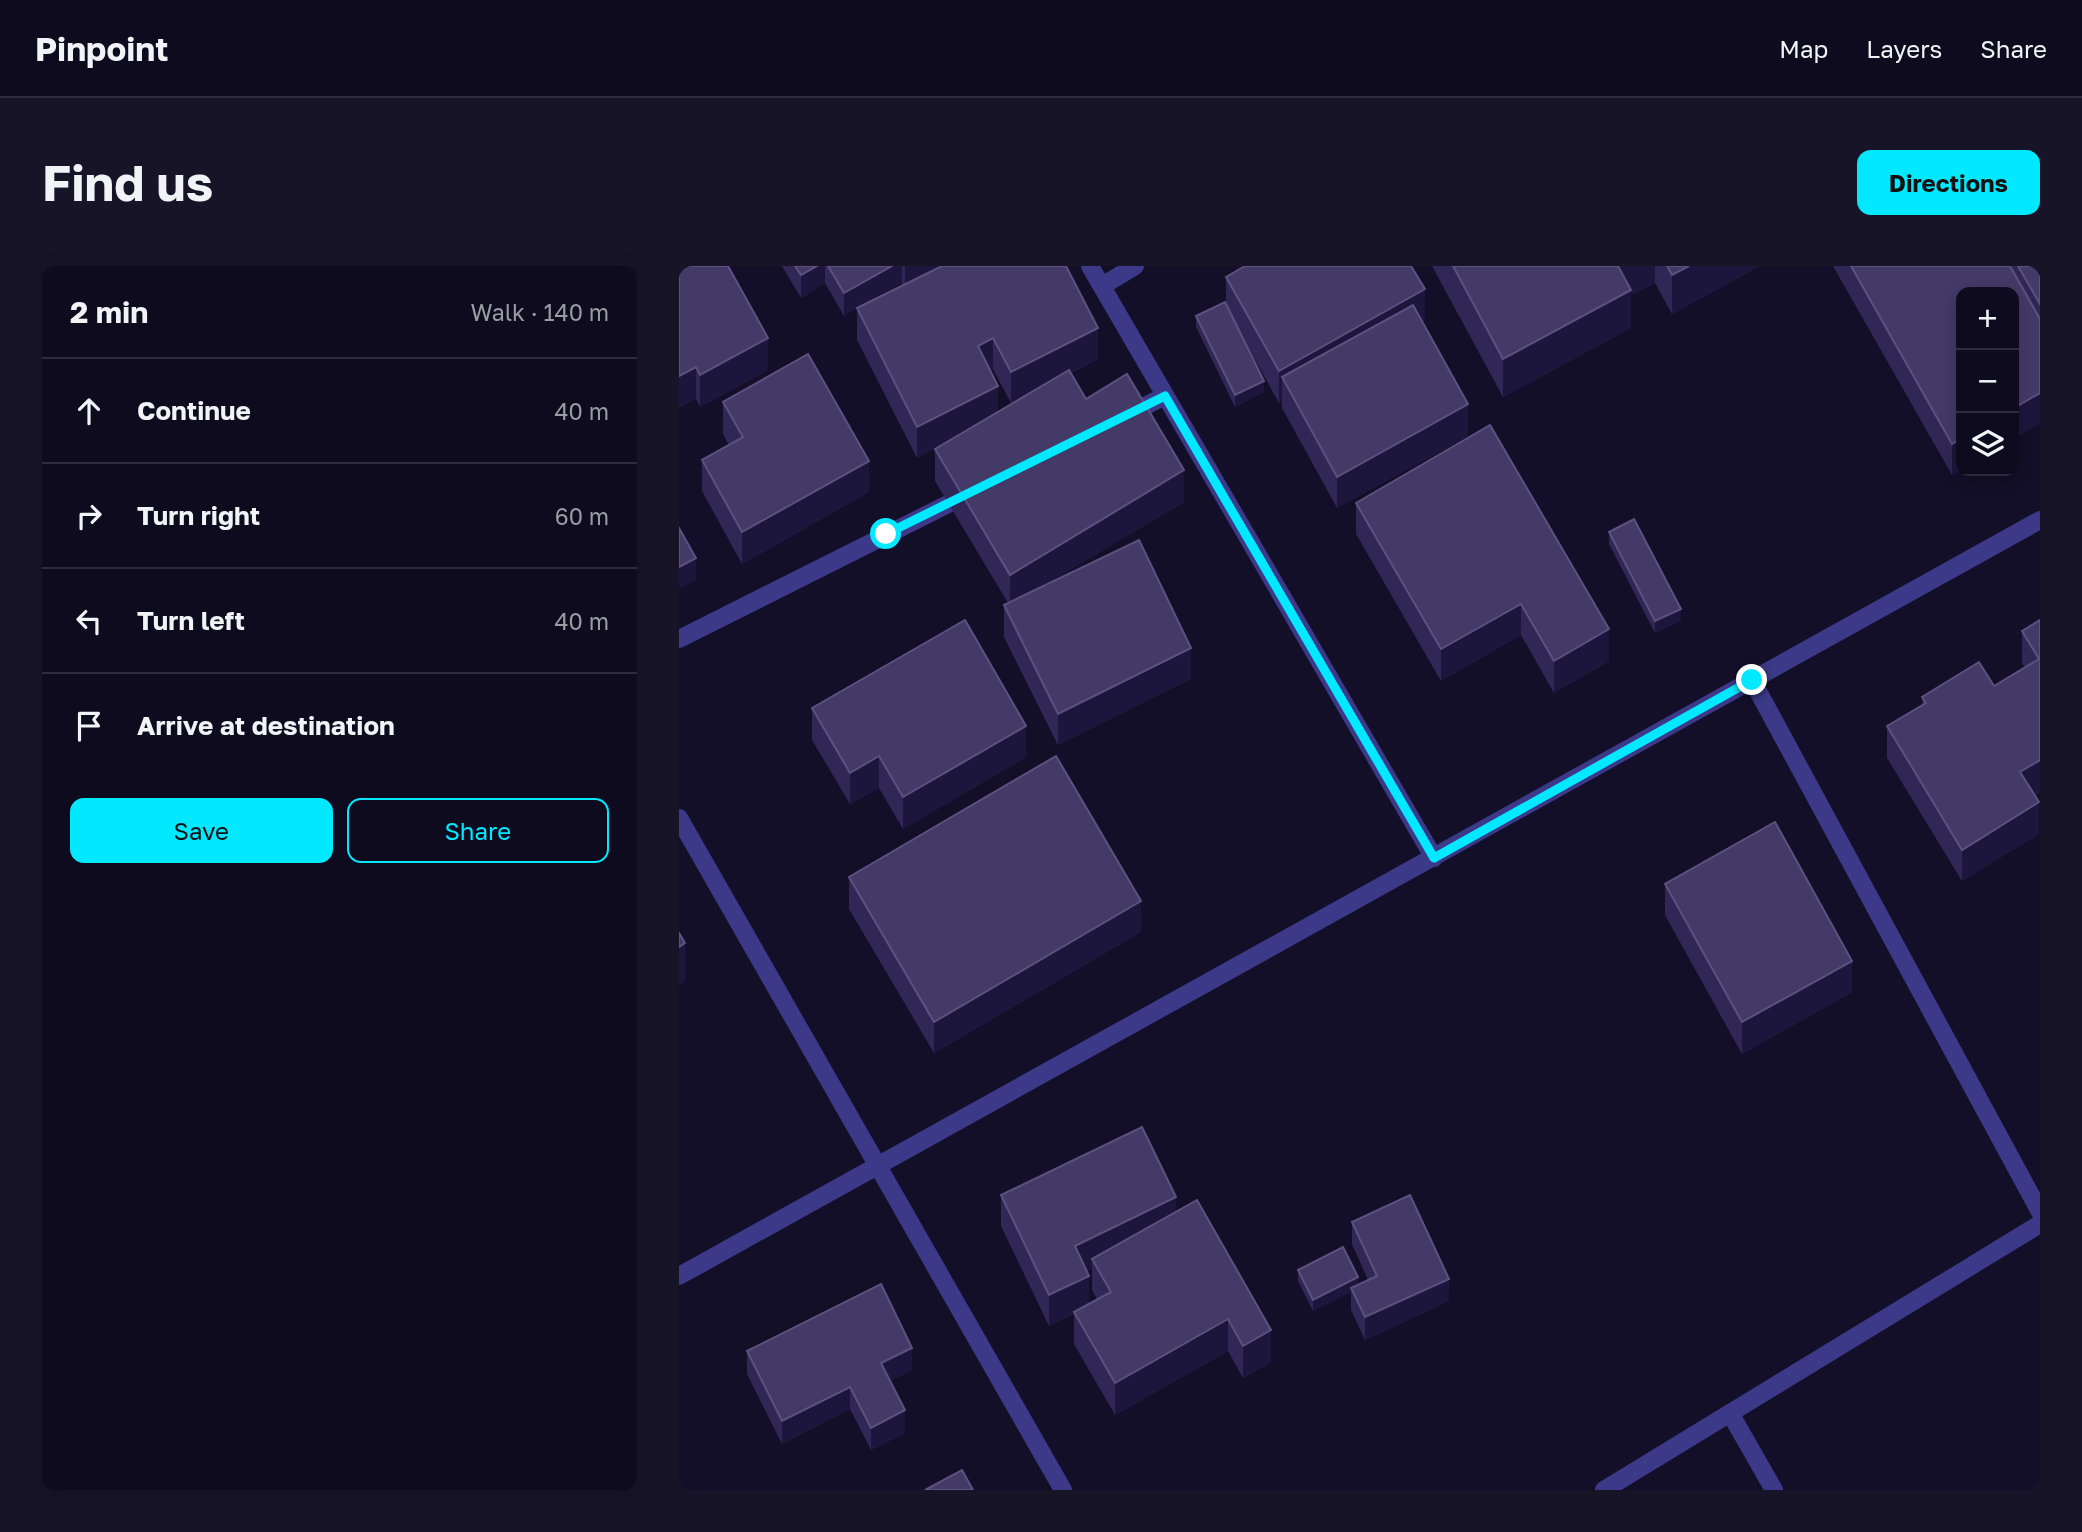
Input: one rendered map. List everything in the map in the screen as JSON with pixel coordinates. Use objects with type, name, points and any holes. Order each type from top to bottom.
[{"type":"street","points":[[1090,266],[1434,858]]},
{"type":"street","points":[[1102,286],[1135,266]]},
{"type":"street","points":[[1105,426],[1165,396]]},
{"type":"street","points":[[679,639],[983,486]]},
{"type":"street","points":[[679,1276],[2040,520]]},
{"type":"street","points":[[1752,680],[2040,1212]]},
{"type":"street","points":[[679,818],[1063,1490]]},
{"type":"street","points":[[1604,1490],[2040,1224]]},
{"type":"street","points":[[1730,1413],[1774,1490]]},
{"type":"building","points":[[679,266],[728,266],[768,338],[700,375],[696,367],[679,376]]},
{"type":"building","points":[[795,266],[817,266],[801,275]]},
{"type":"building","points":[[828,266],[892,266],[844,293]]},
{"type":"building","points":[[942,266],[1066,266],[1098,328],[1011,372],[993,338],[978,346],[998,386],[917,427],[857,308]]},
{"type":"building","points":[[1245,266],[1411,266],[1425,289],[1279,371],[1226,277]]},
{"type":"building","points":[[1453,266],[1618,266],[1631,290],[1503,359]]},
{"type":"building","points":[[1667,266],[1689,266],[1672,275]]},
{"type":"building","points":[[1851,266],[2010,266],[2040,319],[2040,393],[2019,405],[2019,287],[1956,287],[1956,441],[1952,444]]},
{"type":"building","points":[[2018,266],[2040,266],[2040,304]]},
{"type":"building","points":[[1225,302],[1264,381],[1235,395],[1196,316]]},
{"type":"building","points":[[1413,305],[1468,404],[1337,477],[1282,377]]},
{"type":"building","points":[[808,354],[869,461],[742,532],[702,460],[743,437],[723,402]]},
{"type":"building","points":[[1069,370],[1086,399],[1127,374],[1184,470],[1010,575],[935,449]]},
{"type":"building","points":[[1490,425],[1609,629],[1554,661],[1521,604],[1441,649],[1356,503]]},
{"type":"building","points":[[1634,519],[1681,609],[1655,621],[1609,532]]},
{"type":"building","points":[[679,528],[696,558],[679,567]]},
{"type":"building","points":[[1139,540],[1191,648],[1058,714],[1004,605]]},
{"type":"building","points":[[965,620],[1026,726],[903,797],[879,756],[850,773],[812,708]]},
{"type":"building","points":[[2040,620],[2040,760],[2020,772],[2039,802],[1962,850],[1887,726],[1926,703],[1922,697],[1979,662],[1994,686],[2039,659],[2022,631]]},
{"type":"building","points":[[1056,756],[1141,901],[934,1022],[849,877]]},
{"type":"building","points":[[1775,822],[1852,961],[1742,1022],[1665,884]]},
{"type":"building","points":[[679,933],[685,943],[679,947]]},
{"type":"building","points":[[1142,1127],[1176,1197],[1075,1246],[1089,1276],[1049,1295],[1001,1195]]},
{"type":"building","points":[[1410,1195],[1449,1279],[1365,1317],[1351,1288],[1377,1276],[1352,1222]]},
{"type":"building","points":[[1197,1200],[1271,1330],[1243,1346],[1228,1319],[1115,1383],[1074,1312],[1111,1292],[1092,1259]]},
{"type":"building","points":[[1343,1247],[1358,1277],[1313,1300],[1298,1270]]},
{"type":"building","points":[[881,1284],[912,1348],[881,1363],[905,1410],[871,1428],[850,1387],[782,1421],[747,1351]]},
{"type":"building","points":[[962,1470],[973,1490],[925,1490]]},
{"type":"route","points":[[886,534],[1165,396],[1434,858],[1752,680]]}]
